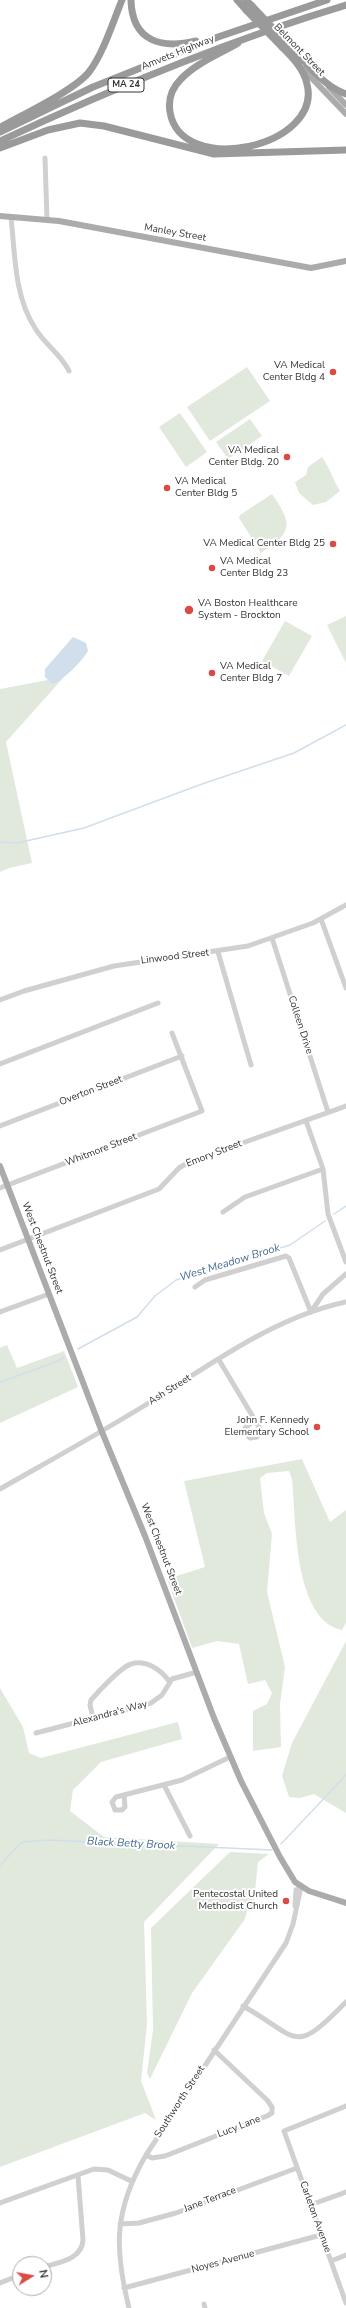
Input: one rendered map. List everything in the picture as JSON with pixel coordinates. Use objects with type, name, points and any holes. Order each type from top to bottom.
[{"type":"highway","points":[[0,127],[46,102],[86,75],[94,64],[122,0]]},
{"type":"highway","points":[[131,0],[134,18],[139,28],[148,37],[159,43],[181,45],[218,37]]},
{"type":"highway","name":"Belmont Street","points":[[237,0],[249,8],[320,78]]},
{"type":"highway","name":"Belmont Street","points":[[246,0],[249,8]]},
{"type":"highway","points":[[268,19],[309,0]]},
{"type":"highway","name":"Amvets Highway","points":[[0,132],[93,87],[218,37],[327,0]]},
{"type":"highway","name":"Amvets Highway","points":[[0,141],[165,67],[254,34],[346,5]]},
{"type":"highway","points":[[304,18],[346,9]]},
{"type":"highway","points":[[254,34],[190,72],[174,87],[170,103],[170,114],[178,131],[188,140],[208,147],[238,148],[265,142],[293,126],[305,110],[308,89],[303,73],[289,55]]},
{"type":"highway","name":"Belmont Street","points":[[285,45],[289,55]]},
{"type":"highway","points":[[320,78],[346,94]]},
{"type":"highway","points":[[0,148],[48,130],[80,123],[104,126],[214,154],[346,150]]},
{"type":"main road","name":"Belmont Street","points":[[289,55],[346,114]]},
{"type":"main road","name":"Belmont Street","points":[[320,78],[346,105]]},
{"type":"main road","name":"Manley Street","points":[[0,216],[47,220],[311,268],[346,261]]},
{"type":"main road","name":"West Chestnut Street","points":[[0,1166],[102,1432],[146,1536],[230,1757],[289,1874],[301,1887],[346,1903]]},
{"type":"street","points":[[45,158],[47,220]]},
{"type":"street","points":[[11,217],[18,278],[27,314],[38,332],[61,359],[69,371]]},
{"type":"street","name":"Linwood Street","points":[[0,1000],[24,991],[114,966],[242,948],[321,919],[346,905]]},
{"type":"street","points":[[321,919],[346,988]]},
{"type":"street","name":"Colleen Drive","points":[[272,938],[328,1112]]},
{"type":"street","points":[[218,952],[251,1065]]},
{"type":"street","points":[[0,1064],[158,1003]]},
{"type":"street","points":[[172,1032],[182,1056]]},
{"type":"street","name":"Whitmore Street","points":[[0,1188],[202,1111],[182,1056]]},
{"type":"street","name":"Overton Street","points":[[0,1126],[182,1056]]},
{"type":"street","name":"Emory Street","points":[[0,1250],[159,1189],[179,1168],[189,1162],[346,1106]]},
{"type":"street","points":[[306,1120],[323,1169],[328,1214],[346,1262]]},
{"type":"street","points":[[223,1212],[244,1197],[323,1169]]},
{"type":"street","points":[[195,1286],[205,1280],[286,1256],[289,1258],[311,1312]]},
{"type":"street","points":[[311,1312],[322,1294],[346,1274]]},
{"type":"street","points":[[0,1312],[49,1294]]},
{"type":"street","name":"Ash Street","points":[[0,1489],[102,1432],[261,1335],[311,1312],[346,1302]]},
{"type":"street","points":[[219,1360],[255,1420]]},
{"type":"street","points":[[93,1718],[90,1705],[91,1700],[128,1665],[137,1663],[154,1667],[163,1673],[169,1681],[197,1672]]},
{"type":"street","name":"Alexandra's Way","points":[[36,1733],[151,1703],[162,1695],[169,1681]]},
{"type":"street","points":[[124,1795],[182,1780],[230,1757]]},
{"type":"street","points":[[164,1785],[190,1836]]},
{"type":"street","name":"Southworth Street","points":[[129,2308],[124,2288],[119,2250],[120,2224],[131,2180],[214,2050],[286,1942],[296,1913],[301,1887]]},
{"type":"street","points":[[243,2006],[289,2036],[301,2038],[311,2034],[346,2002]]},
{"type":"street","name":"Lucy Lane","points":[[146,2155],[152,2158],[164,2156],[268,2116],[272,2113],[272,2107],[267,2100],[214,2050]]},
{"type":"street","name":"Carleton Avenue","points":[[346,2106],[284,2131],[346,2303]]},
{"type":"street","name":"Jane Terrace","points":[[120,2224],[140,2223],[176,2213],[297,2168]]},
{"type":"street","points":[[0,2203],[78,2176],[91,2170],[101,2169],[131,2180]]},
{"type":"street","points":[[52,2264],[76,2255],[82,2247],[83,2240],[78,2176]]},
{"type":"street","points":[[310,2205],[346,2192]]},
{"type":"street","name":"Noyes Avenue","points":[[124,2288],[321,2235]]},
{"type":"street","points":[[331,2261],[346,2255]]},
{"type":"street","points":[[0,2283],[12,2278]]},
{"type":"shaded area","points":[[247,367],[270,401],[210,441],[187,407]]},
{"type":"shaded area","points":[[180,413],[207,452],[186,467],[159,427]]},
{"type":"shaded area","points":[[250,419],[262,436],[228,459],[216,442]]},
{"type":"shaded area","points":[[322,457],[340,491],[326,502],[313,505],[299,493],[295,482],[306,475],[308,467]]},
{"type":"shaded area","points":[[272,494],[284,514],[286,528],[284,534],[279,539],[261,553],[239,518],[240,515]]},
{"type":"shaded area","points":[[346,616],[346,663],[327,625]]},
{"type":"shaded area","points":[[285,621],[312,636],[289,676],[262,661]]},
{"type":"shaded area","points":[[64,677],[6,742],[32,863],[9,868],[0,872],[0,689]]},
{"type":"shaded area","points":[[7,1345],[17,1368],[64,1351],[78,1387],[0,1423],[0,1348]]},
{"type":"shaded area","points":[[302,1459],[330,1522],[346,1510],[346,1623],[342,1630],[326,1622],[314,1608],[306,1588],[300,1565],[292,1479],[289,1471],[267,1473],[260,1478],[264,1513],[272,1534],[267,1592],[285,1667],[280,1704],[281,1747],[253,1751],[253,1711],[267,1704],[272,1693],[265,1680],[248,1684],[239,1644],[217,1641],[192,1648],[167,1579],[205,1567],[184,1481]]},
{"type":"shaded area","points":[[346,1641],[346,1813],[314,1794],[300,1798],[289,1797],[282,1776],[292,1743]]},
{"type":"shaded area","points":[[0,1688],[23,1727],[29,1753],[41,1758],[178,1722],[182,1739],[101,1762],[73,1790],[70,1811],[104,1837],[219,1844],[144,1922],[147,2024],[141,2081],[156,2120],[145,2113],[0,2167]]},
{"type":"shaded area","points":[[230,1852],[269,1854],[258,1862],[253,1910],[247,1911],[245,1919],[192,1993],[150,2079],[147,2073],[153,2030],[151,1928]]},
{"type":"water","points":[[73,637],[86,643],[88,651],[82,660],[72,670],[52,684],[45,677],[45,669]]},
{"type":"waterway","points":[[0,842],[17,843],[84,828],[202,784],[294,753],[346,725]]},
{"type":"waterway","name":"West Meadow Brook","points":[[334,1214],[346,1206]]},
{"type":"waterway","name":"West Meadow Brook","points":[[78,1349],[137,1317],[155,1296],[176,1280],[290,1245],[325,1221]]},
{"type":"waterway","name":"West Meadow Brook","points":[[0,1382],[56,1362],[64,1357]]},
{"type":"waterway","name":"Black Betty Brook","points":[[281,1844],[346,1775]]},
{"type":"waterway","name":"Black Betty Brook","points":[[0,1865],[22,1842],[49,1840],[272,1850]]},
{"type":"place","name":"VA Medical Center Bldg 4","points":[[333,372]]},
{"type":"place","name":"VA Medical Center Bldg. 20","points":[[287,457]]},
{"type":"place","name":"VA Medical Center Bldg 5","points":[[167,488]]},
{"type":"place","name":"VA Medical Center Bldg 25","points":[[333,544]]},
{"type":"place","name":"VA Medical Center Bldg 23","points":[[212,568]]},
{"type":"place","name":"VA Boston Healthcare System - Brockton","points":[[189,610]]},
{"type":"place","name":"VA Medical Center Bldg 7","points":[[212,673]]},
{"type":"place","name":"John F. Kennedy Elementary School","points":[[317,1427]]},
{"type":"place","name":"Pentecostal United Methodist Church","points":[[286,1901]]}]
